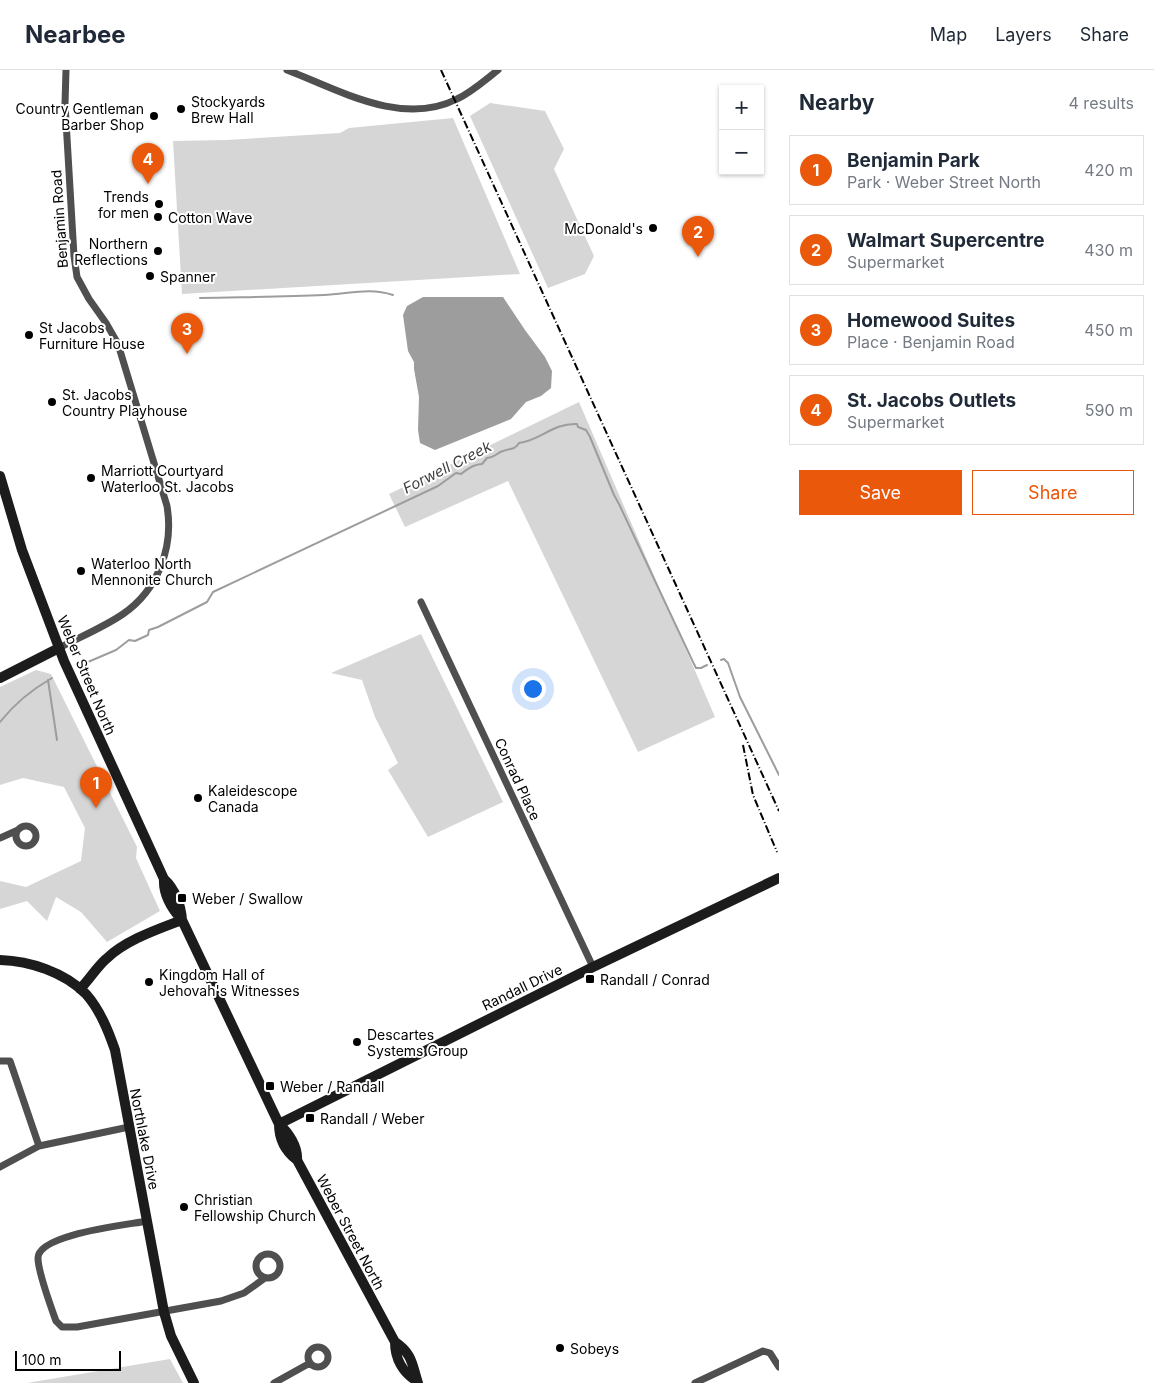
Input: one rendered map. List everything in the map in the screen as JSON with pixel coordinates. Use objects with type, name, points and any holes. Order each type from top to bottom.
[{"type":"street","name":"Benjamin Road","points":[[0,678],[122,615],[139,600],[151,585],[164,559],[167,546],[169,526],[167,506],[118,344],[77,277],[66,124],[66,70]]},
{"type":"street","points":[[288,70],[375,104],[404,109],[434,107],[455,100],[465,95],[498,70]]},
{"type":"street","name":"Weber Street North","points":[[0,476],[22,550],[59,648],[164,879],[171,887],[178,901],[182,912],[182,920],[279,1124],[279,1132],[287,1152],[297,1160],[395,1342],[403,1347],[410,1357],[416,1370],[416,1382]]},
{"type":"street","name":"Conrad Place","points":[[421,602],[593,967]]},
{"type":"street","points":[[0,838],[18,830]]},
{"type":"street","name":"Randall Drive","points":[[279,1124],[593,967],[779,878]]},
{"type":"street","points":[[80,990],[114,953],[137,938],[182,920]]},
{"type":"street","name":"Northlake Drive","points":[[0,960],[13,960],[34,964],[62,977],[87,995],[106,1025],[115,1050],[164,1312],[171,1336],[194,1383]]},
{"type":"street","points":[[0,1062],[10,1061],[39,1146]]},
{"type":"street","points":[[0,1166],[39,1146],[129,1127]]},
{"type":"street","points":[[146,1221],[64,1237],[46,1245],[39,1252],[38,1259],[56,1322],[62,1327],[77,1327],[221,1301],[244,1293],[265,1278]]},
{"type":"street","points":[[695,1383],[763,1351],[770,1352],[779,1367]]},
{"type":"street","points":[[274,1383],[310,1363]]},
{"type":"shaded area","points":[[490,103],[545,111],[564,149],[554,169],[594,256],[585,274],[548,288],[470,116]]},
{"type":"shaded area","points":[[453,118],[520,274],[182,294],[173,141],[226,140],[340,133],[349,128]]},
{"type":"shaded area","points":[[423,297],[503,297],[545,357],[552,371],[551,388],[541,396],[526,402],[511,419],[435,450],[420,443],[418,430],[419,397],[414,362],[408,351],[403,315],[407,306]]},
{"type":"shaded area","points":[[579,402],[715,717],[638,752],[508,481],[405,527],[389,494]]},
{"type":"shaded area","points":[[421,634],[503,802],[428,837],[388,770],[398,763],[375,717],[362,680],[331,673]]},
{"type":"shaded area","points":[[36,670],[51,674],[137,847],[136,858],[160,911],[107,942],[81,912],[56,897],[47,921],[27,901],[0,909],[0,881],[26,887],[81,861],[85,828],[64,787],[23,778],[0,785],[0,687]]},
{"type":"shaded area","points":[[170,1359],[183,1383],[27,1383]]},
{"type":"waterway","points":[[200,298],[309,296],[367,291],[393,295]]},
{"type":"waterway","name":"Forwell Creek","points":[[81,665],[116,650],[129,640],[135,641],[148,635],[149,630],[207,602],[213,592],[438,486],[456,473],[461,474],[473,466],[482,464],[487,458],[568,424],[577,424],[578,427],[586,430],[614,495],[696,668],[707,665]]},
{"type":"waterway","name":"Forwell Creek","points":[[721,660],[724,659],[728,663],[740,697],[779,775]]},
{"type":"waterway","name":"Forwell Creek","points":[[0,722],[24,697],[52,678]]},
{"type":"waterway","name":"Forwell Creek","points":[[48,680],[57,740]]},
{"type":"railway","points":[[441,70],[779,811]]},
{"type":"railway","points":[[743,745],[753,795],[777,852]]},
{"type":"place","name":"Stockyards Brew Hall","points":[[181,109]]},
{"type":"place","name":"Country Gentleman Barber Shop","points":[[154,116]]},
{"type":"place","name":"St. Jacobs Outlets","points":[[148,184]]},
{"type":"place","name":"Trends for men","points":[[159,204]]},
{"type":"place","name":"Cotton Wave","points":[[158,217]]},
{"type":"place","name":"McDonald's","points":[[653,228]]},
{"type":"place","name":"Northern Reflections","points":[[158,251]]},
{"type":"place","name":"Walmart Supercentre","points":[[698,257]]},
{"type":"place","name":"Spanner","points":[[150,276]]},
{"type":"place","name":"St Jacobs Furniture House","points":[[29,335]]},
{"type":"place","name":"Homewood Suites","points":[[187,354]]},
{"type":"place","name":"St. Jacobs Country Playhouse","points":[[52,402]]},
{"type":"place","name":"Marriott Courtyard Waterloo St. Jacobs","points":[[91,478]]},
{"type":"place","name":"Waterloo North Mennonite Church","points":[[81,571]]},
{"type":"place","name":"Kaleidescope Canada","points":[[198,798]]},
{"type":"place","name":"Benjamin Park","points":[[96,808]]},
{"type":"place","name":"Weber / Swallow","points":[[182,898]]},
{"type":"place","name":"Randall / Conrad","points":[[590,979]]},
{"type":"place","name":"Kingdom Hall of Jehovah's Witnesses","points":[[149,982]]},
{"type":"place","name":"Descartes Systems Group","points":[[357,1042]]},
{"type":"place","name":"Weber / Randall","points":[[270,1086]]},
{"type":"place","name":"Randall / Weber","points":[[310,1118]]},
{"type":"place","name":"Christian Fellowship Church","points":[[184,1207]]},
{"type":"place","name":"Sobeys","points":[[560,1348]]}]
